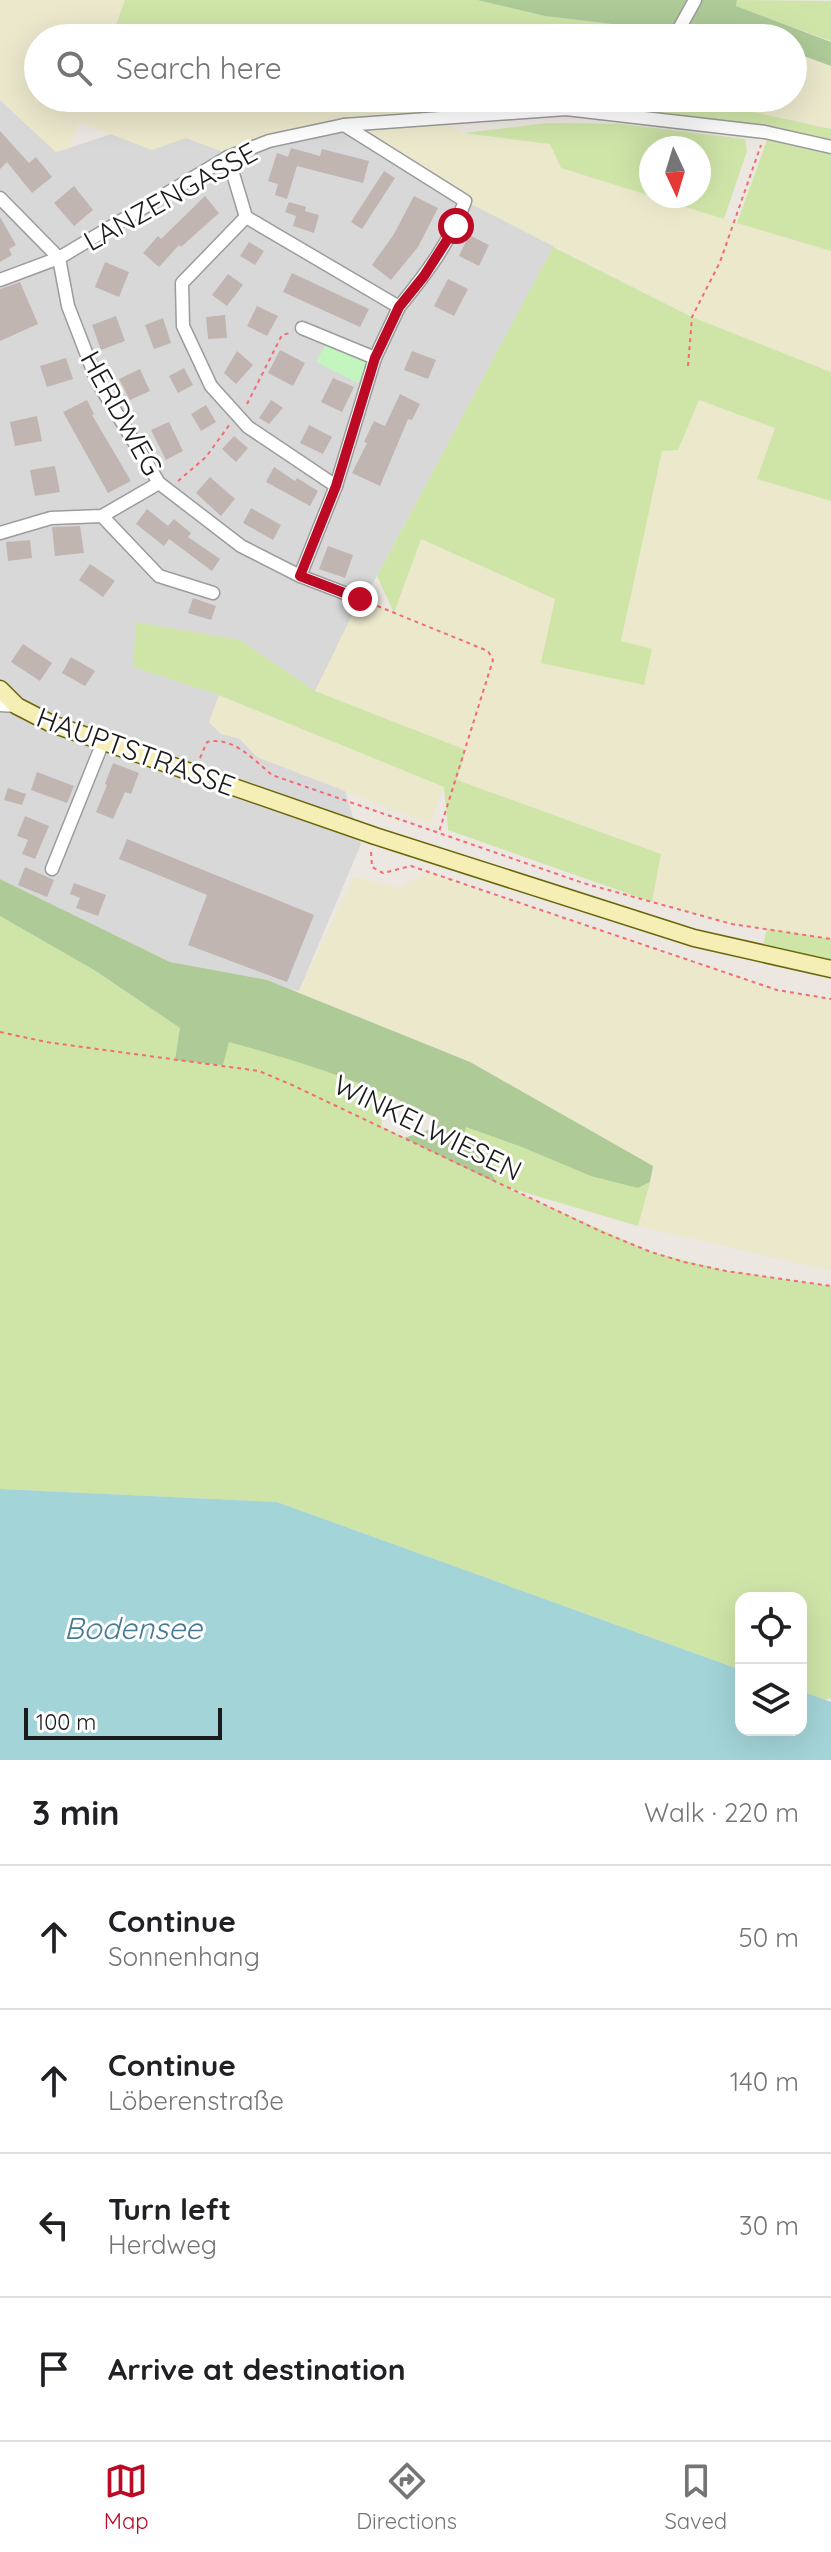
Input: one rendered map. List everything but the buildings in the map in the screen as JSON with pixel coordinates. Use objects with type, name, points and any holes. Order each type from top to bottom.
[{"type":"main road","name":"HAUPTSTRASSE","points":[[0,689],[8,705],[52,724],[375,836],[694,938],[831,969]]},
{"type":"street","points":[[682,24],[695,0]]},
{"type":"street","name":"LANZENGASSE","points":[[0,280],[59,258],[228,157],[269,141],[344,125],[524,112]]},
{"type":"street","points":[[592,112],[765,132],[831,147]]},
{"type":"street","points":[[300,576],[336,486],[375,358],[399,307],[424,276],[456,226],[465,201],[344,125]]},
{"type":"street","points":[[228,157],[246,217],[399,307]]},
{"type":"street","points":[[0,198],[59,258]]},
{"type":"street","points":[[246,217],[182,283],[183,326],[211,386],[248,427],[336,486]]},
{"type":"street","name":"HERDWEG","points":[[59,258],[68,306],[97,381],[159,483],[241,546],[300,576],[360,599]]},
{"type":"street","points":[[302,328],[375,358]]},
{"type":"street","points":[[0,533],[51,518],[102,516],[159,483]]},
{"type":"street","points":[[102,516],[159,576],[213,593]]},
{"type":"street","points":[[52,869],[103,742]]},
{"type":"path","points":[[688,366],[692,317],[720,262],[765,132]]},
{"type":"path","points":[[360,599],[488,651],[493,660],[438,833]]},
{"type":"path","points":[[194,773],[207,742],[219,739],[231,743],[272,775],[583,883],[732,924],[831,939]]},
{"type":"path","points":[[375,836],[372,867],[383,873],[411,866],[777,990],[831,999]]},
{"type":"path","name":"WINKELWIESEN","points":[[0,1032],[46,1042],[259,1071],[651,1252],[726,1271],[831,1286]]},
{"type":"shaded area","points":[[0,0],[125,0],[116,24],[24,24],[24,112],[441,112],[374,117],[290,129],[223,152],[186,138],[152,150],[79,122],[69,148],[56,152],[0,100]]},
{"type":"shaded area","points":[[807,57],[831,66],[831,129],[753,112],[807,112]]},
{"type":"shaded area","points":[[0,100],[56,152],[180,112],[366,112],[564,228],[315,691],[361,844],[299,991],[170,962],[0,879]]},
{"type":"shaded area","points":[[440,118],[464,133],[551,144],[561,168],[639,192],[639,208],[691,208],[831,251],[831,372],[692,317],[465,201],[344,125]]},
{"type":"shaded area","points":[[698,400],[775,428],[758,479],[831,501],[831,939],[732,924],[652,902],[661,854],[456,780],[465,750],[315,691],[360,599],[394,612],[421,539],[556,599],[621,641],[662,451],[678,450]]},
{"type":"shaded area","points":[[219,695],[444,787],[430,824],[257,757],[240,739],[221,734],[209,722]]},
{"type":"shaded area","points":[[428,872],[777,990],[831,999],[831,1271],[638,1226],[653,1166],[298,993],[354,877],[400,888]]},
{"type":"green space","points":[[125,0],[477,0],[545,16],[613,24],[116,24]]},
{"type":"green space","points":[[477,0],[737,0],[736,6],[784,24],[612,24],[545,16]]},
{"type":"green space","points":[[737,0],[831,1],[831,41],[807,32],[807,24],[785,24],[736,6]]},
{"type":"green space","points":[[807,33],[831,42],[831,66],[807,57]]},
{"type":"green space","points":[[639,112],[753,112],[831,129],[831,140],[713,120]]},
{"type":"green space","points":[[548,123],[621,124],[745,139],[747,151],[724,219],[689,208],[711,208],[711,136],[639,136],[639,192],[561,168],[550,144],[464,133]]},
{"type":"green space","points":[[777,139],[831,153],[831,251],[737,223],[767,140]]},
{"type":"green space","points":[[553,247],[692,317],[831,372],[831,501],[757,479],[775,428],[699,400],[678,450],[662,451],[621,641],[652,649],[644,685],[541,663],[555,599],[421,539],[394,613],[377,576]]},
{"type":"green space","points":[[327,342],[370,361],[358,383],[316,362]]},
{"type":"green space","points":[[136,622],[240,640],[315,691],[466,750],[457,780],[661,854],[652,902],[448,830],[444,787],[219,695],[133,667]]},
{"type":"green space","points":[[0,879],[170,962],[267,980],[470,1062],[653,1166],[650,1182],[638,1188],[591,1176],[466,1127],[464,1134],[483,1155],[496,1183],[404,1138],[437,1127],[439,1120],[363,1085],[229,1042],[223,1065],[175,1060],[180,1028],[94,970],[0,916]]},
{"type":"green space","points":[[0,916],[94,970],[180,1028],[298,1061],[387,1093],[381,1126],[494,1182],[483,1155],[464,1134],[466,1126],[638,1188],[650,1182],[638,1226],[503,1186],[651,1252],[726,1271],[831,1286],[831,1698],[825,1700],[807,1693],[807,1592],[735,1592],[735,1668],[277,1502],[0,1489]]},
{"type":"green space","points":[[767,929],[831,939],[831,969],[761,953]]},
{"type":"water","name":"Bodensee","points":[[0,1489],[277,1502],[735,1668],[735,1736],[807,1736],[807,1693],[831,1702],[831,1760],[0,1760]]},
{"type":"route","points":[[360,599],[300,576],[336,486],[375,358],[399,307],[424,276],[456,226]]}]
